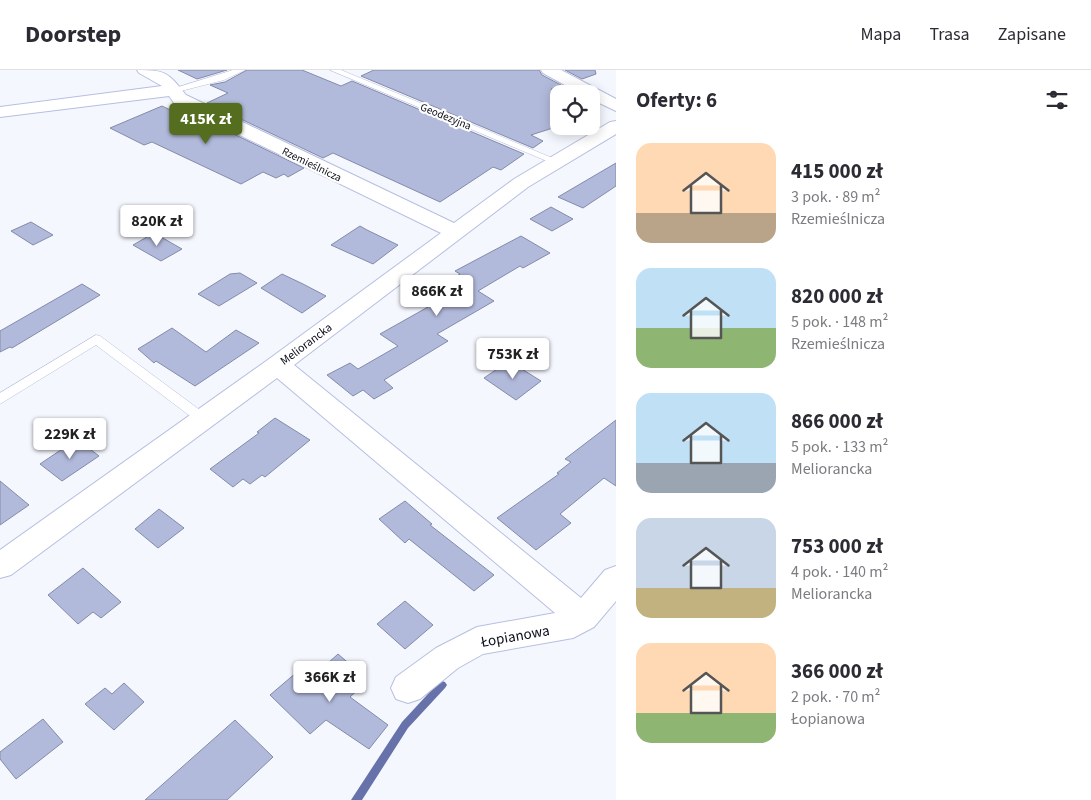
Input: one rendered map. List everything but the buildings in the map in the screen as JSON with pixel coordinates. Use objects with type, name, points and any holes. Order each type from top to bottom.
[{"type":"street","name":"Rzemieślnicza","points":[[145,70],[166,81],[180,99],[456,232]]},
{"type":"street","points":[[549,70],[616,106]]},
{"type":"street","points":[[0,112],[173,90]]},
{"type":"street","name":"Meliorancka","points":[[0,566],[278,365],[521,183],[616,126]]},
{"type":"street","points":[[278,365],[583,618]]},
{"type":"street","name":"Łopianowa","points":[[408,688],[447,658],[477,641],[565,627],[583,618],[616,579]]},
{"type":"lane","points":[[173,90],[221,78],[241,70]]},
{"type":"lane","name":"Geodezyjna","points":[[334,70],[557,162]]},
{"type":"lane","points":[[0,398],[96,339],[203,419]]},
{"type":"waterway","points":[[356,800],[405,725],[442,685]]}]
